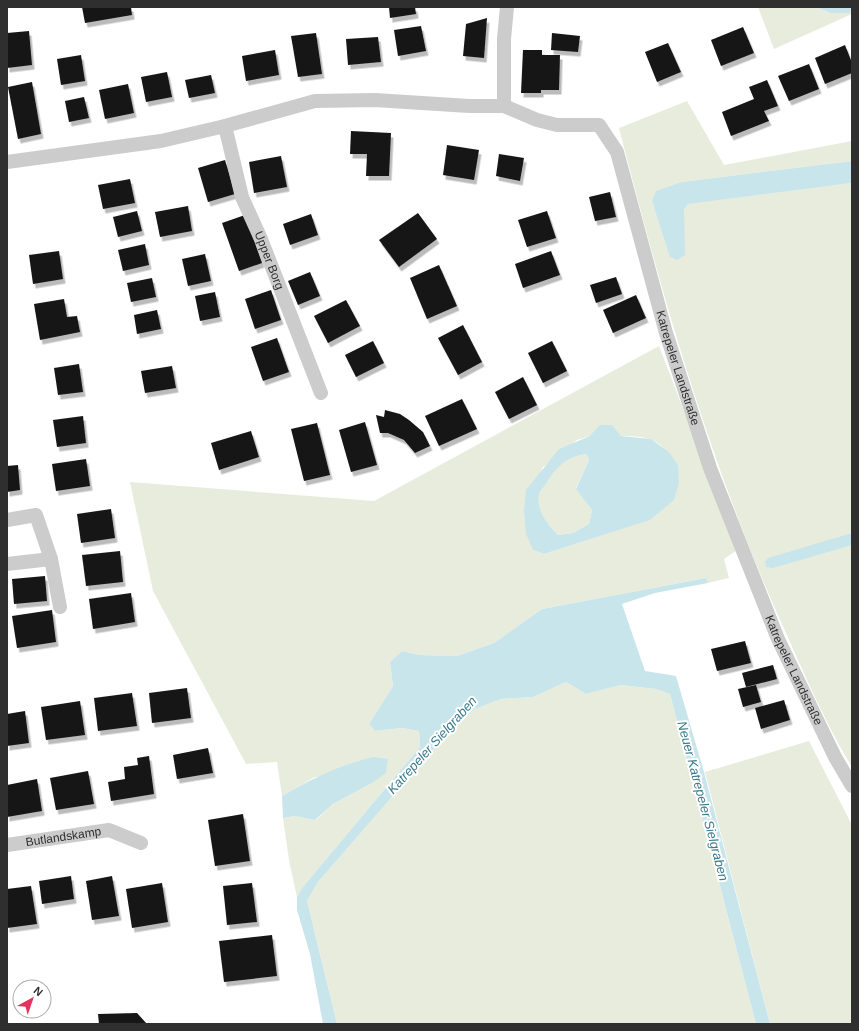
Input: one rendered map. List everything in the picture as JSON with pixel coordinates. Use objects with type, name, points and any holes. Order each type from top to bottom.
[{"type":"street","points":[[7,162],[161,141],[225,126],[315,101],[375,100],[469,106],[504,106],[504,39],[507,7]]},
{"type":"street","name":"Katrepeler Landstraße","points":[[504,106],[537,120],[557,125],[599,125],[617,152],[666,333],[710,468],[778,639],[835,757],[852,786]]},
{"type":"street","name":"Upper Borg","points":[[225,126],[242,196],[261,239],[321,393]]},
{"type":"street","points":[[7,520],[36,515],[51,559],[60,607]]},
{"type":"street","points":[[7,564],[51,559]]},
{"type":"street","name":"Butlandskamp","points":[[7,845],[109,830],[141,843]]},
{"type":"shaded area","points":[[758,7],[816,7],[830,13],[850,13],[852,7],[852,14],[774,49]]},
{"type":"shaded area","points":[[687,101],[724,165],[852,141],[852,161],[682,182],[652,201],[654,208],[852,183],[852,767],[823,714],[781,622],[755,562],[732,502],[710,441],[670,316],[619,128]]},
{"type":"shaded area","points":[[659,346],[737,550],[724,559],[729,578],[708,583],[706,578],[542,609],[494,643],[457,656],[419,655],[402,651],[390,662],[393,686],[369,724],[375,731],[402,728],[419,731],[420,747],[302,888],[297,897],[289,860],[283,818],[295,816],[316,820],[333,804],[372,783],[315,777],[282,796],[277,762],[246,764],[153,591],[130,482],[374,501]],"holes":[[[590,436],[631,436],[646,438],[660,445],[678,465],[649,520],[544,554],[533,550],[542,468],[577,440]]]},
{"type":"shaded area","points":[[586,454],[589,460],[576,488],[592,510],[589,524],[573,533],[558,535],[550,527],[541,511],[539,506],[539,494],[554,472],[562,464],[572,458]]},
{"type":"shaded area","points":[[566,682],[586,694],[621,685],[656,689],[670,694],[756,1024],[337,1024],[307,901],[318,882],[432,751],[458,723],[475,709],[501,699],[533,697]]},
{"type":"shaded area","points":[[809,741],[852,825],[852,1024],[770,1024],[705,772]]},
{"type":"water","points":[[816,7],[852,7],[850,13],[830,13]]},
{"type":"water","points":[[852,161],[852,183],[688,204],[684,209],[685,255],[677,260],[670,257],[652,201],[656,191],[682,182]]},
{"type":"water","points":[[600,425],[612,425],[621,436],[651,439],[669,452],[678,465],[679,483],[674,500],[650,520],[544,554],[533,550],[526,534],[524,511],[526,490],[559,449],[590,436]],"holes":[[[586,454],[589,460],[576,489],[592,510],[589,524],[573,533],[558,535],[550,527],[541,511],[539,506],[539,494],[558,468],[567,460]]]},
{"type":"water","points":[[852,533],[852,545],[773,568],[766,567],[765,562],[768,558]]},
{"type":"water","points":[[706,578],[708,583],[655,593],[622,604],[645,671],[676,676],[704,772],[770,1024],[756,1024],[670,694],[656,689],[621,685],[586,694],[566,682],[533,697],[501,699],[475,709],[458,723],[432,751],[318,882],[307,901],[337,1024],[323,1024],[310,954],[297,910],[297,897],[302,888],[420,747],[419,731],[402,728],[375,731],[369,724],[393,686],[390,662],[402,651],[419,655],[457,656],[494,643],[542,609]]},
{"type":"water","points":[[373,757],[388,759],[386,773],[372,783],[333,804],[315,820],[295,816],[283,818],[282,796],[326,773]]},
{"type":"building","points":[[82,7],[131,7],[132,15],[85,23]]},
{"type":"building","points":[[389,7],[415,7],[416,14],[390,18]]},
{"type":"building","points":[[487,18],[484,58],[463,56],[466,24]]},
{"type":"building","points":[[421,26],[426,51],[398,56],[394,30]]},
{"type":"building","points":[[743,27],[754,53],[721,66],[711,40]]},
{"type":"building","points":[[29,31],[32,65],[7,68],[7,33]]},
{"type":"building","points":[[316,33],[322,74],[298,77],[291,36]]},
{"type":"building","points":[[552,33],[580,36],[578,52],[551,50]]},
{"type":"building","points":[[378,37],[381,62],[348,65],[346,39]]},
{"type":"building","points":[[668,43],[681,72],[657,82],[645,52]]},
{"type":"building","points":[[845,45],[852,63],[852,73],[825,84],[815,58]]},
{"type":"building","points":[[275,50],[279,75],[246,81],[242,56]]},
{"type":"building","points":[[523,50],[542,50],[542,55],[560,55],[559,90],[541,90],[541,93],[521,93]]},
{"type":"building","points":[[81,55],[85,81],[61,85],[57,59]]},
{"type":"building","points":[[809,64],[819,89],[789,101],[778,76]]},
{"type":"building","points":[[167,72],[172,97],[146,102],[141,77]]},
{"type":"building","points":[[211,75],[215,93],[189,98],[185,80]]},
{"type":"building","points":[[767,80],[778,106],[764,111],[769,121],[731,136],[722,112],[754,99],[749,87]]},
{"type":"building","points":[[32,82],[41,134],[18,139],[8,87]]},
{"type":"building","points":[[128,84],[134,113],[105,119],[99,90]]},
{"type":"building","points":[[84,97],[89,118],[69,122],[65,101]]},
{"type":"building","points":[[351,131],[391,133],[389,176],[366,176],[367,154],[350,154]]},
{"type":"building","points":[[447,145],[479,150],[474,180],[443,175]]},
{"type":"building","points":[[499,154],[524,158],[520,181],[496,176]]},
{"type":"building","points":[[281,156],[287,187],[254,193],[249,162]]},
{"type":"building","points":[[225,160],[235,194],[208,202],[198,168]]},
{"type":"building","points":[[130,179],[135,203],[103,209],[98,185]]},
{"type":"building","points":[[610,192],[616,217],[595,221],[589,197]]},
{"type":"building","points":[[188,206],[192,231],[160,237],[155,212]]},
{"type":"building","points":[[137,211],[142,231],[118,237],[113,217]]},
{"type":"building","points":[[547,211],[556,238],[527,247],[518,220]]},
{"type":"building","points":[[418,213],[437,239],[399,267],[379,240]]},
{"type":"building","points":[[311,214],[318,235],[290,245],[283,224]]},
{"type":"building","points":[[245,215],[262,263],[239,271],[222,223]]},
{"type":"building","points":[[145,244],[149,265],[123,271],[118,250]]},
{"type":"building","points":[[59,251],[63,279],[33,284],[29,255]]},
{"type":"building","points":[[551,251],[560,275],[523,288],[515,264]]},
{"type":"building","points":[[205,254],[211,281],[188,286],[182,259]]},
{"type":"building","points":[[439,265],[457,306],[427,319],[410,278]]},
{"type":"building","points":[[310,272],[320,296],[298,305],[288,281]]},
{"type":"building","points":[[616,277],[622,294],[596,303],[590,285]]},
{"type":"building","points":[[152,278],[156,297],[131,302],[127,283]]},
{"type":"building","points":[[271,290],[281,320],[255,329],[245,299]]},
{"type":"building","points":[[215,292],[220,317],[200,321],[195,296]]},
{"type":"building","points":[[636,295],[646,318],[613,333],[603,310]]},
{"type":"building","points":[[64,299],[67,317],[77,316],[80,332],[40,340],[34,304]]},
{"type":"building","points":[[346,300],[360,326],[328,343],[314,316]]},
{"type":"building","points":[[157,310],[161,329],[137,334],[134,315]]},
{"type":"building","points":[[463,325],[482,362],[458,375],[438,338]]},
{"type":"building","points":[[277,338],[289,372],[263,381],[251,347]]},
{"type":"building","points":[[373,341],[384,363],[356,377],[345,355]]},
{"type":"building","points":[[552,341],[567,371],[543,383],[528,353]]},
{"type":"building","points":[[79,364],[83,392],[58,395],[54,368]]},
{"type":"building","points":[[172,366],[176,388],[145,393],[141,371]]},
{"type":"building","points":[[523,377],[537,405],[509,419],[495,392]]},
{"type":"building","points":[[462,399],[477,429],[439,446],[425,416]]},
{"type":"building","points":[[385,410],[400,414],[409,420],[423,432],[430,446],[415,453],[404,440],[388,433],[380,433],[376,415],[384,417]]},
{"type":"building","points":[[83,416],[86,443],[57,447],[53,420]]},
{"type":"building","points":[[365,422],[377,465],[351,472],[339,430]]},
{"type":"building","points":[[317,423],[330,475],[304,481],[291,429]]},
{"type":"building","points":[[251,431],[259,457],[219,470],[211,443]]},
{"type":"building","points":[[86,459],[90,486],[56,491],[52,464]]},
{"type":"building","points":[[18,465],[20,490],[7,492],[7,466]]},
{"type":"building","points":[[111,509],[115,538],[81,543],[77,514]]},
{"type":"building","points":[[120,551],[123,582],[86,586],[82,555]]},
{"type":"building","points":[[45,576],[47,601],[14,604],[12,579]]},
{"type":"building","points":[[131,593],[135,622],[93,629],[89,599]]},
{"type":"building","points":[[52,610],[56,642],[17,648],[12,616]]},
{"type":"building","points":[[745,641],[751,663],[717,671],[711,649]]},
{"type":"building","points":[[773,665],[777,679],[746,687],[742,673]]},
{"type":"building","points":[[756,685],[761,702],[743,707],[738,689]]},
{"type":"building","points":[[187,688],[191,718],[152,723],[149,693]]},
{"type":"building","points":[[132,693],[137,726],[98,731],[94,698]]},
{"type":"building","points":[[784,700],[790,720],[761,729],[755,708]]},
{"type":"building","points":[[80,701],[85,735],[46,740],[41,707]]},
{"type":"building","points":[[25,711],[29,743],[7,746],[7,714]]},
{"type":"building","points":[[208,748],[213,773],[177,779],[173,755]]},
{"type":"building","points":[[149,756],[154,794],[111,801],[108,782],[125,779],[124,767],[138,765],[137,758]]},
{"type":"building","points":[[88,771],[94,804],[56,810],[50,778]]},
{"type":"building","points":[[37,779],[42,811],[7,817],[7,785]]},
{"type":"building","points":[[243,814],[250,861],[215,866],[208,820]]},
{"type":"building","points":[[71,876],[74,899],[42,904],[39,881]]},
{"type":"building","points":[[112,876],[119,916],[92,920],[86,881]]},
{"type":"building","points":[[162,883],[168,922],[132,928],[126,889]]},
{"type":"building","points":[[252,883],[257,922],[227,925],[223,886]]},
{"type":"building","points":[[31,886],[37,924],[7,928],[7,889]]},
{"type":"building","points":[[272,935],[277,976],[224,982],[219,941]]},
{"type":"building","points":[[137,1013],[147,1024],[99,1024],[98,1014]]},
{"type":"water label","name":"Katrepeler Sielgraben","points":[[432,745]]},
{"type":"water label","name":"Neuer Katrepeler Sielgraben","points":[[703,801]]}]
